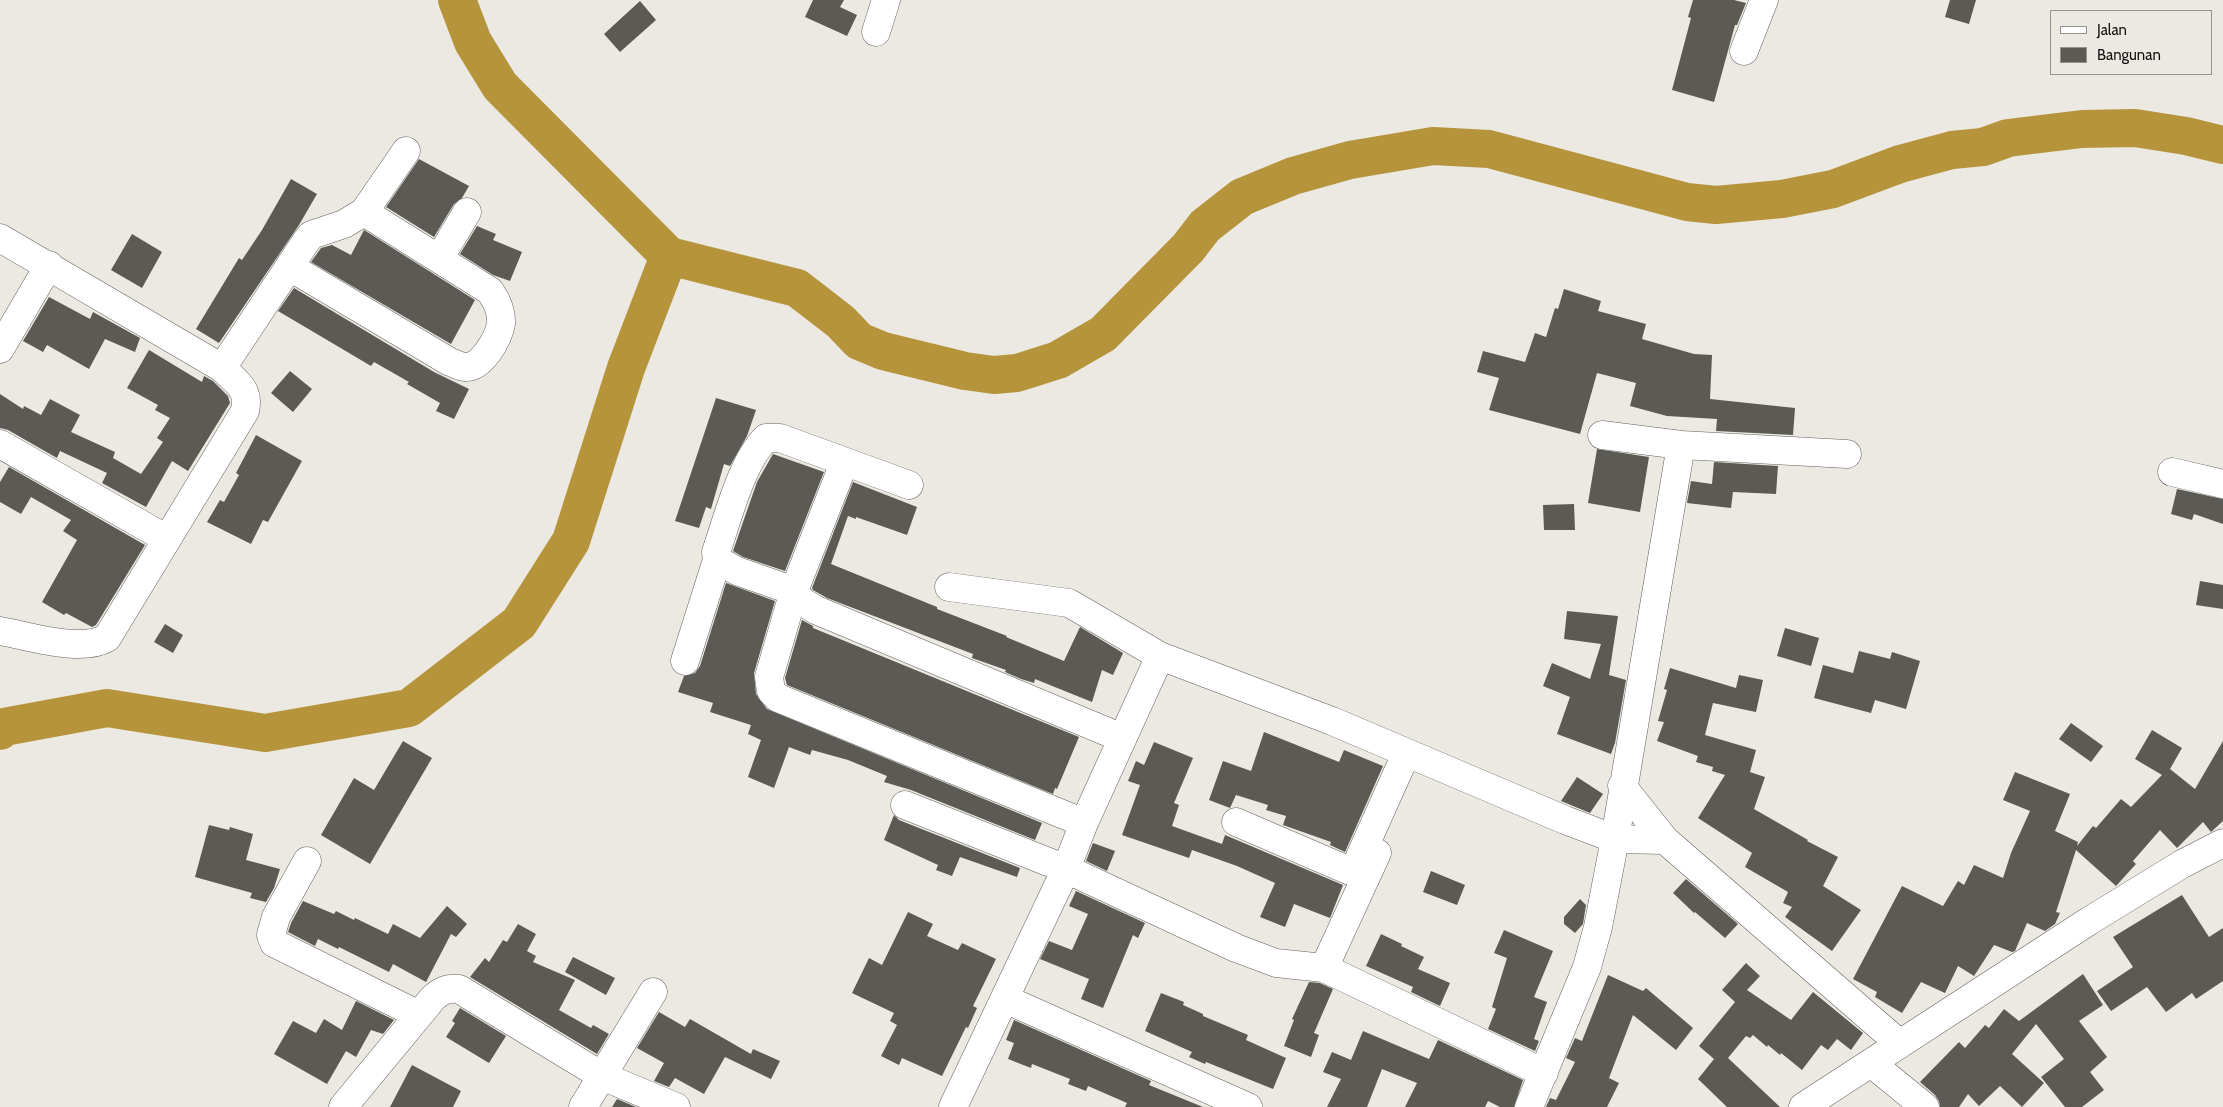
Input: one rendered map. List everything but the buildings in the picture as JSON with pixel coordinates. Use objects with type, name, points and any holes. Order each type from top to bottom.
[{"type":"street","points":[[876,32],[886,0]]},
{"type":"street","points":[[1744,51],[1764,0]]},
{"type":"street","points":[[222,368],[311,235],[344,224],[364,212],[406,151]]},
{"type":"street","points":[[290,267],[450,362],[465,367],[478,364],[495,340],[501,323],[498,303],[490,291],[364,212]]},
{"type":"street","points":[[439,259],[467,212]]},
{"type":"street","points":[[0,238],[222,368],[246,394],[245,411],[107,638],[90,645],[0,631]]},
{"type":"street","points":[[0,349],[49,265]]},
{"type":"street","points":[[1602,435],[1681,445],[1847,454]]},
{"type":"street","points":[[685,661],[717,560],[716,552],[747,464],[756,448],[766,438],[780,438],[909,486]]},
{"type":"street","points":[[0,444],[166,539]]},
{"type":"street","points":[[1529,1107],[1587,967],[1598,927],[1615,839],[1622,786],[1681,445]]},
{"type":"street","points":[[844,463],[794,592],[770,677],[771,691],[778,698],[1084,823]]},
{"type":"street","points":[[2172,472],[2223,484]]},
{"type":"street","points":[[717,560],[736,571],[794,592],[803,602],[816,610],[1122,738]]},
{"type":"street","points":[[949,587],[1069,603],[1160,656],[1332,721],[1412,756],[1615,839],[1665,840]]},
{"type":"street","points":[[953,1107],[1066,868],[1084,823],[1160,656]]},
{"type":"street","points":[[1236,822],[1350,871],[1354,870],[1412,756]]},
{"type":"street","points":[[1324,968],[1412,756]]},
{"type":"street","points":[[1622,786],[1665,840],[1900,1044]]},
{"type":"street","points":[[905,805],[1066,868],[1236,948],[1276,963],[1324,968],[1544,1073]]},
{"type":"street","points":[[1802,1107],[2089,921],[2182,864],[2223,843]]},
{"type":"street","points":[[307,861],[276,917],[271,935],[274,943],[419,1015]]},
{"type":"street","points":[[343,1107],[419,1015],[441,991],[448,988],[459,989],[602,1076],[676,1107]]},
{"type":"street","points":[[583,1107],[653,992]]},
{"type":"street","points":[[1005,999],[1248,1107]]},
{"type":"street","points":[[1871,1063],[1925,1107]]},
{"type":"waterway","points":[[457,0],[473,42],[500,86],[669,256],[797,288],[841,322],[859,341],[883,351],[965,371],[994,375],[1017,373],[1058,360],[1103,334],[1188,248],[1205,226],[1242,197],[1293,176],[1350,160],[1433,146],[1489,149],[1687,202],[1716,205],[1782,199],[1833,189],[1900,164],[1952,150],[1983,147],[2008,138],[2082,129],[2135,128],[2186,136],[2223,145]]},
{"type":"waterway","points":[[0,731],[4,727],[107,708],[265,733],[409,708],[519,623],[571,541],[626,368],[669,256]]}]
